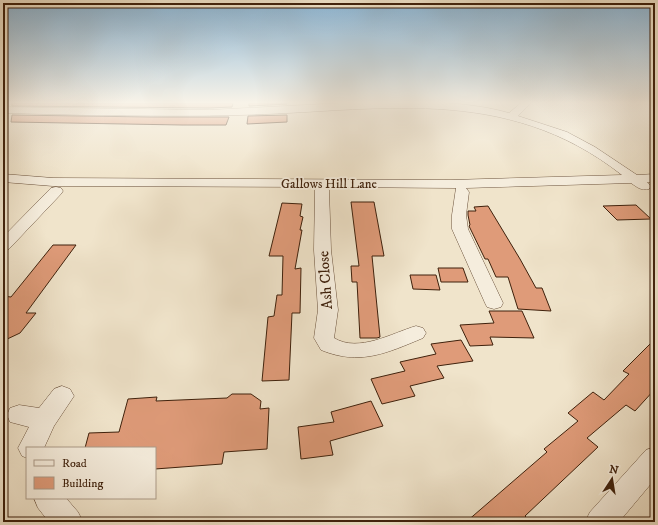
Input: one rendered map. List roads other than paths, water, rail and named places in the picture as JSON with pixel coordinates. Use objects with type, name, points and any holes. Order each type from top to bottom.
[{"type":"street","points":[[545,128],[578,141],[647,182]]},
{"type":"street","name":"Gallows Hill Lane","points":[[3,178],[53,182],[322,190],[461,190],[647,182]]},
{"type":"street","name":"Gallows Hill Lane","points":[[3,188],[56,191],[195,187],[647,182]]},
{"type":"street","name":"Ash Close","points":[[322,190],[322,257],[328,299],[328,313],[324,331],[325,341],[329,345],[356,351],[377,349],[392,336],[416,333]]},
{"type":"street","points":[[461,190],[462,192],[458,215],[460,230],[494,303]]},
{"type":"street","points":[[3,246],[56,191]]},
{"type":"street","points":[[31,447],[45,419],[62,396]]},
{"type":"street","points":[[19,415],[45,419]]},
{"type":"street","points":[[600,522],[655,459]]},
{"type":"street","points":[[49,499],[68,522]]}]
